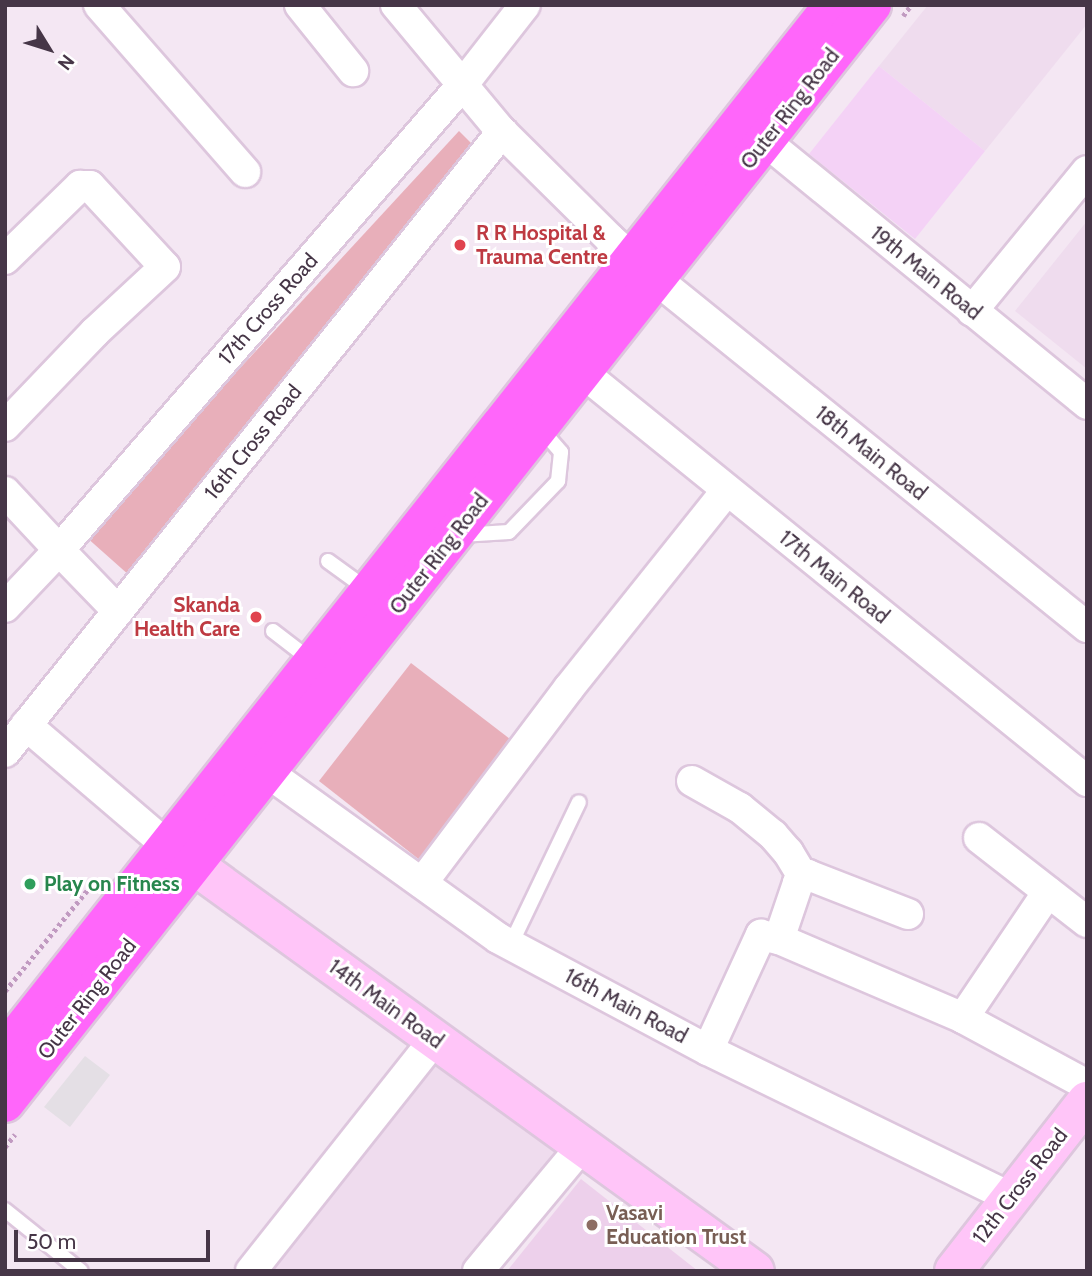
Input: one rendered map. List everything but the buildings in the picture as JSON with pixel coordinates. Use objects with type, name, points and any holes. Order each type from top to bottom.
[{"type":"highway","name":"Outer Ring Road","points":[[5,1051],[181,856],[267,772],[582,372],[644,269],[833,5]]},
{"type":"highway","name":"Outer Ring Road","points":[[5,1104],[181,856],[313,662],[369,591],[644,269],[765,142],[872,5]]},
{"type":"street","points":[[99,5],[245,172]]},
{"type":"street","points":[[300,5],[353,71]]},
{"type":"street","name":"18th Main Road","points":[[397,5],[502,132],[644,269],[1087,627]]},
{"type":"street","name":"17th Cross Road","points":[[5,607],[59,550],[464,83],[525,5]]},
{"type":"street","name":"16th Cross Road","points":[[5,752],[502,132]]},
{"type":"street","name":"19th Main Road","points":[[765,142],[1087,404]]},
{"type":"street","points":[[972,311],[1087,171]]},
{"type":"street","points":[[5,259],[80,186],[90,186],[165,267],[95,332],[5,426]]},
{"type":"street","name":"17th Main Road","points":[[582,372],[1087,781]]},
{"type":"street","points":[[422,883],[569,688],[727,489]]},
{"type":"street","points":[[5,492],[118,611]]},
{"type":"street","name":"14th Main Road","points":[[26,725],[181,856],[755,1271]]},
{"type":"street","name":"16th Main Road","points":[[267,772],[511,944],[708,1050],[1011,1198]]},
{"type":"street","points":[[692,781],[740,808],[773,835],[788,852],[803,877]]},
{"type":"street","points":[[979,838],[1087,922]]},
{"type":"street","points":[[779,939],[798,883],[803,877],[814,876],[908,914]]},
{"type":"street","points":[[963,1018],[1048,892]]},
{"type":"street","points":[[708,1050],[761,935],[779,939],[963,1018],[1087,1085]]},
{"type":"street","points":[[251,1271],[435,1039]]},
{"type":"street","name":"12th Cross Road","points":[[954,1271],[1087,1101]]},
{"type":"street","points":[[478,1271],[582,1146]]},
{"type":"lane","points":[[328,561],[369,591]]},
{"type":"lane","points":[[273,631],[313,662]]},
{"type":"lane","points":[[511,944],[579,802]]},
{"type":"lane","points":[[5,1210],[81,1271]]},
{"type":"path","points":[[5,990],[98,878]]},
{"type":"shaded area","points":[[928,5],[1087,5],[1087,24],[985,151],[879,66]]},
{"type":"shaded area","points":[[879,66],[985,151],[915,239],[809,154]]},
{"type":"shaded area","points":[[459,131],[477,149],[130,576],[85,536]]},
{"type":"shaded area","points":[[1087,221],[1087,369],[1015,311]]},
{"type":"shaded area","points":[[411,663],[514,742],[421,861],[319,781]]},
{"type":"shaded area","points":[[431,1054],[555,1151],[461,1271],[260,1271]]},
{"type":"shaded area","points":[[85,1056],[110,1075],[70,1127],[44,1107]]},
{"type":"shaded area","name":"Vasavi Education Trust","points":[[581,1179],[698,1271],[507,1271]]},
{"type":"place","name":"R R Hospital & Trauma Centre","points":[[460,245]]},
{"type":"place","name":"Skanda Health Care","points":[[256,617]]},
{"type":"place","name":"Play on Fitness","points":[[30,884]]},
{"type":"place","name":"Vasavi Education Trust","points":[[592,1225]]}]
